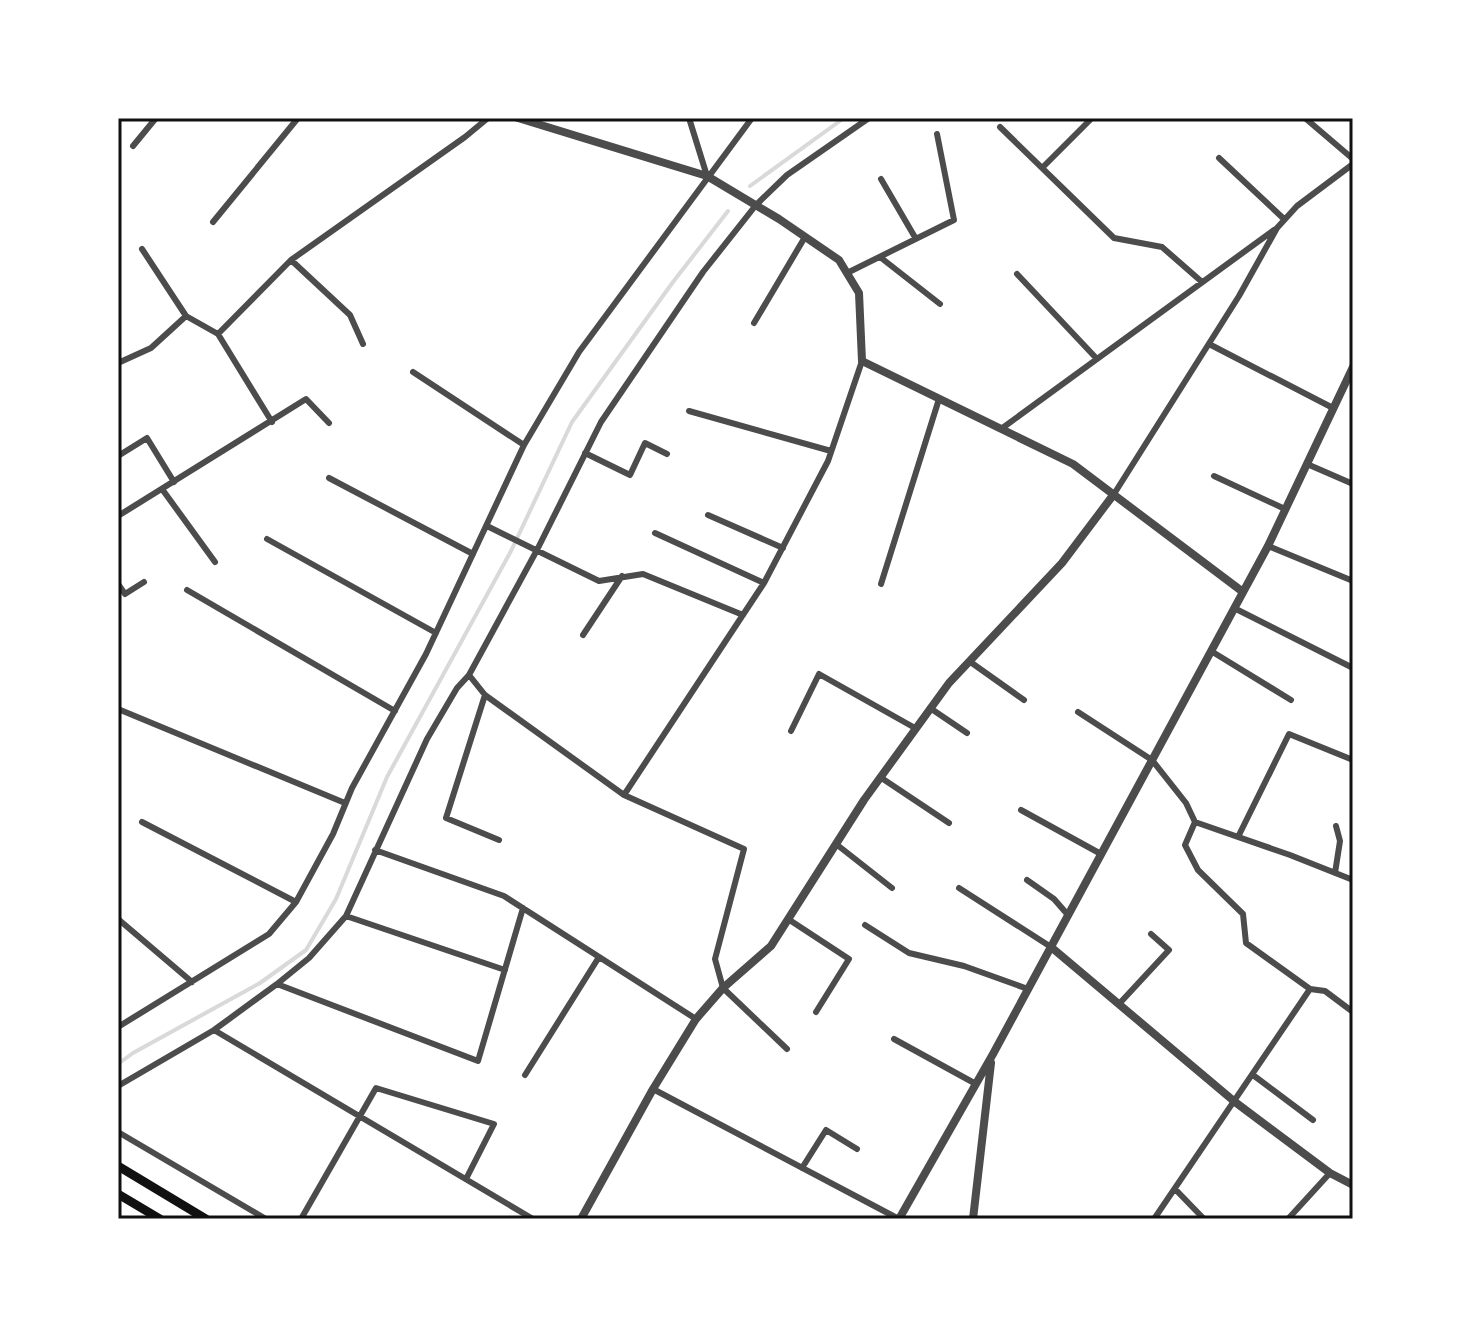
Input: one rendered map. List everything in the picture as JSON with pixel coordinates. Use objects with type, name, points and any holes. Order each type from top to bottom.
[{"type":"main road","points":[[118,1166],[191,1215],[206,1219]]},
{"type":"main road","points":[[118,1194],[160,1219]]},
{"type":"street","points":[[133,146],[156,118]]},
{"type":"street","points":[[213,222],[298,118]]},
{"type":"street","points":[[218,334],[291,260],[488,118]]},
{"type":"street","points":[[518,118],[707,176],[839,260],[859,293],[862,361],[831,451],[764,583],[624,795]]},
{"type":"street","points":[[689,118],[707,176]]},
{"type":"street","points":[[118,1027],[269,934],[296,902],[436,633],[524,445],[579,352],[752,118]]},
{"type":"street","points":[[118,1086],[214,1030],[277,984],[309,958],[346,916],[427,739],[457,688],[469,675],[537,550],[601,422],[703,272],[756,205],[787,175],[869,118]]},
{"type":"street","points":[[581,1219],[696,1019],[723,988],[771,946],[880,777],[930,708],[969,661],[1062,563],[1114,494],[1209,344],[1277,228],[1353,161],[1305,118]]},
{"type":"street","points":[[1042,168],[1090,120]]},
{"type":"street","points":[[1000,127],[1114,238],[1162,247],[1202,282]]},
{"type":"street","points":[[847,273],[954,220],[937,134]]},
{"type":"street","points":[[1219,158],[1284,219]]},
{"type":"street","points":[[881,179],[916,239]]},
{"type":"street","points":[[1001,429],[1277,228]]},
{"type":"street","points":[[754,323],[805,237]]},
{"type":"street","points":[[142,249],[186,316],[218,334],[272,422]]},
{"type":"street","points":[[880,257],[940,304]]},
{"type":"street","points":[[291,260],[350,315],[363,344]]},
{"type":"street","points":[[1017,274],[1097,359]]},
{"type":"street","points":[[118,363],[151,348],[186,316]]},
{"type":"street","points":[[1209,344],[1333,408]]},
{"type":"street","points":[[862,361],[1073,464],[1243,592]]},
{"type":"street","points":[[653,1089],[899,1219],[993,1054],[1268,546],[1352,370]]},
{"type":"street","points":[[413,372],[524,445]]},
{"type":"street","points":[[118,516],[306,399],[329,423]]},
{"type":"street","points":[[881,584],[939,399]]},
{"type":"street","points":[[689,411],[831,451]]},
{"type":"street","points":[[118,456],[147,438],[174,482]]},
{"type":"street","points":[[585,453],[630,475],[645,443],[667,454]]},
{"type":"street","points":[[1307,464],[1353,484]]},
{"type":"street","points":[[1214,476],[1285,509]]},
{"type":"street","points":[[329,478],[473,554]]},
{"type":"street","points":[[162,489],[215,562]]},
{"type":"street","points":[[708,515],[783,548]]},
{"type":"street","points":[[487,526],[599,581],[643,574],[743,615]]},
{"type":"street","points":[[655,533],[764,583]]},
{"type":"street","points":[[267,539],[436,633]]},
{"type":"street","points":[[1268,546],[1353,581]]},
{"type":"street","points":[[583,635],[622,576]]},
{"type":"street","points":[[118,584],[125,594],[144,582]]},
{"type":"street","points":[[187,590],[395,711]]},
{"type":"street","points":[[1234,608],[1353,668]]},
{"type":"street","points":[[1211,651],[1291,700]]},
{"type":"street","points":[[969,661],[1024,700]]},
{"type":"street","points":[[791,731],[819,674],[915,728]]},
{"type":"street","points":[[469,675],[485,695],[624,795],[744,849],[715,959],[723,988],[787,1049]]},
{"type":"street","points":[[485,695],[446,818],[499,840]]},
{"type":"street","points":[[930,708],[967,733]]},
{"type":"street","points":[[118,709],[345,803]]},
{"type":"street","points":[[1078,712],[1152,760],[1186,803],[1195,822],[1353,880]]},
{"type":"street","points":[[1238,837],[1289,734],[1353,760]]},
{"type":"street","points":[[880,777],[949,823]]},
{"type":"street","points":[[1021,810],[1101,854]]},
{"type":"street","points":[[142,822],[296,902]]},
{"type":"street","points":[[1195,822],[1185,845],[1198,870],[1243,914],[1246,943],[1310,989],[1325,991],[1353,1012]]},
{"type":"street","points":[[1335,873],[1340,841],[1336,826]]},
{"type":"street","points":[[836,844],[892,888]]},
{"type":"street","points":[[375,850],[504,896],[696,1019]]},
{"type":"street","points":[[1027,880],[1054,899],[1068,915]]},
{"type":"street","points":[[959,888],[1051,947],[1235,1102],[1330,1173],[1353,1185]]},
{"type":"street","points":[[277,984],[478,1061],[523,908]]},
{"type":"street","points":[[346,916],[505,970]]},
{"type":"street","points":[[118,919],[192,982]]},
{"type":"street","points":[[788,919],[849,959],[816,1012]]},
{"type":"street","points":[[865,925],[909,953],[964,966],[1028,989]]},
{"type":"street","points":[[1119,1004],[1169,950],[1151,934]]},
{"type":"street","points":[[525,1075],[599,957]]},
{"type":"street","points":[[1154,1219],[1310,989]]},
{"type":"street","points":[[214,1030],[533,1219]]},
{"type":"street","points":[[894,1039],[976,1084]]},
{"type":"street","points":[[973,1219],[993,1054]]},
{"type":"street","points":[[1253,1075],[1313,1120]]},
{"type":"street","points":[[301,1219],[376,1088],[494,1124],[466,1179]]},
{"type":"street","points":[[802,1168],[826,1130],[857,1149]]},
{"type":"street","points":[[118,1132],[266,1219]]},
{"type":"street","points":[[1289,1219],[1330,1173]]},
{"type":"street","points":[[1175,1189],[1204,1219]]},
{"type":"waterway","points":[[750,186],[844,118]]},
{"type":"waterway","points":[[118,1064],[260,983],[306,950],[336,899],[387,777],[511,551],[572,422],[728,211]]}]
